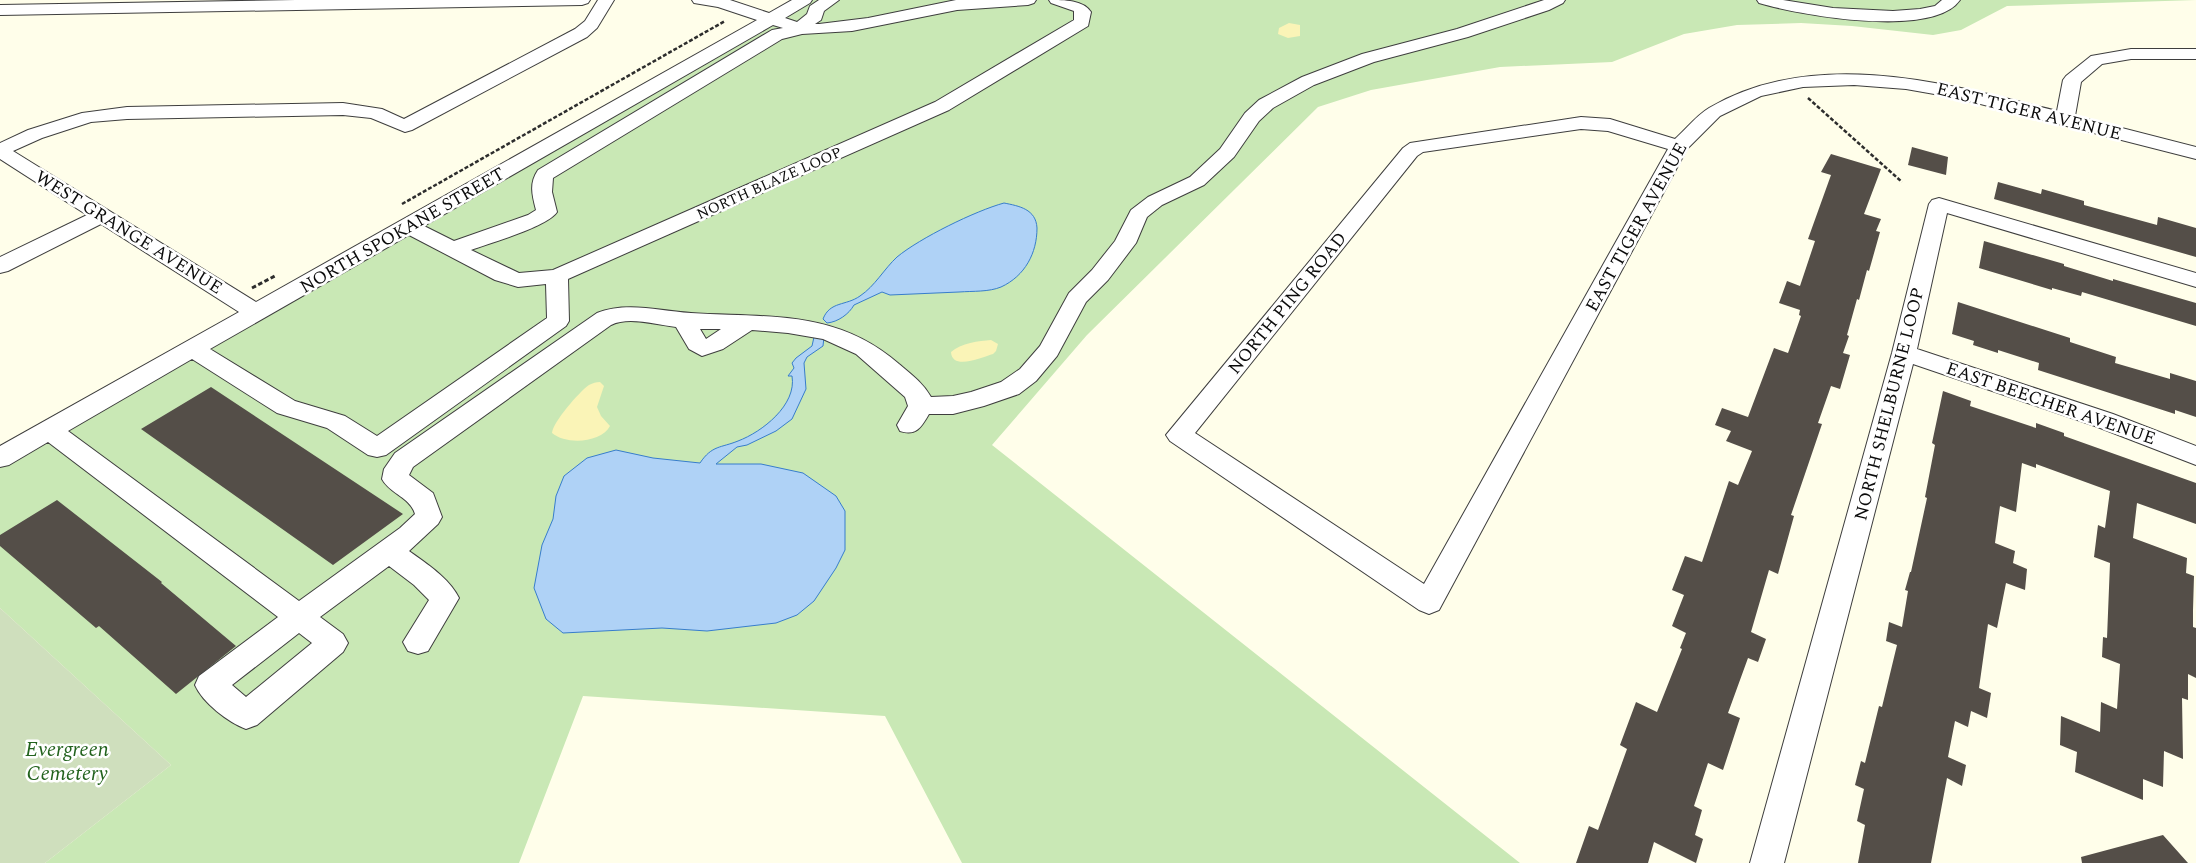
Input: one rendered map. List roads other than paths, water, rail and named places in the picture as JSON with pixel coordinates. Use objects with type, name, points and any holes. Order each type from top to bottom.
[{"type":"street","points":[[0,10],[582,0]]},
{"type":"street","points":[[0,151],[64,124],[89,117],[127,112],[343,109],[375,113],[405,126],[581,33],[591,24],[606,0]]},
{"type":"street","points":[[700,0],[720,2],[799,28],[814,30],[882,21],[960,4],[1028,0]]},
{"type":"street","name":"NORTH SPOKANE STREET","points":[[0,458],[257,313],[404,217],[804,0]]},
{"type":"street","points":[[454,249],[535,219],[548,212],[540,188],[544,174],[778,34],[794,32],[815,16],[816,9],[830,0]]},
{"type":"street","name":"NORTH BLAZE LOOP","points":[[404,217],[454,249],[503,275],[518,280],[557,276],[942,106],[1082,22],[1083,12],[1080,8],[1057,0]]},
{"type":"street","points":[[50,430],[299,617],[410,536],[429,517],[424,500],[395,479],[397,469],[404,460],[599,322],[617,314],[802,327],[849,340],[872,355],[909,386],[920,401],[915,416],[975,400],[1010,388],[1028,375],[1048,350],[1077,298],[1100,275],[1125,243],[1138,214],[1155,201],[1197,181],[1227,152],[1252,117],[1266,104],[1308,81],[1383,52],[1462,33],[1543,7],[1556,0]]},
{"type":"street","points":[[1765,0],[1800,9],[1898,17],[1932,12],[1948,5],[1952,0]]},
{"type":"street","points":[[2065,119],[2072,80],[2097,60],[2131,54],[2196,54]]},
{"type":"street","name":"EAST TIGER AVENUE","points":[[1429,602],[1679,146],[1686,137],[1715,111],[1736,98],[1768,88],[1802,82],[1842,80],[1916,85],[1967,94],[2196,153]]},
{"type":"street","name":"NORTH PING ROAD","points":[[1429,602],[1179,435],[1410,152],[1417,147],[1581,123],[1610,125],[1679,146]]},
{"type":"street","name":"WEST GRANGE AVENUE","points":[[0,151],[257,313]]},
{"type":"street","name":"NORTH SHELBURNE LOOP","points":[[1767,863],[1904,353],[1938,204],[2196,280]]},
{"type":"street","points":[[0,266],[104,215]]},
{"type":"street","points":[[192,349],[286,408],[336,422],[377,448],[558,321],[557,276]]},
{"type":"street","name":"EAST BEECHER AVENUE","points":[[1904,353],[2104,420],[2196,456]]},
{"type":"street","points":[[389,551],[424,577],[445,598],[418,642]]},
{"type":"water","points":[[1004,203],[1021,207],[1034,216],[1036,222],[1035,246],[1032,255],[1017,277],[996,289],[981,291],[890,295],[882,292],[854,305],[846,314],[835,321],[827,323],[823,319],[826,313],[834,306],[855,299],[865,292],[897,257],[919,242],[978,212]]},
{"type":"water","points":[[814,337],[824,337],[823,346],[807,357],[804,363],[806,389],[792,419],[776,431],[747,445],[737,447],[716,464],[761,464],[803,473],[836,496],[845,511],[845,550],[836,568],[814,601],[797,615],[776,623],[707,631],[662,628],[563,633],[546,619],[534,588],[542,545],[553,519],[556,496],[564,476],[587,458],[616,450],[653,458],[700,463],[713,450],[747,437],[767,424],[783,407],[792,387],[792,376],[788,376],[794,368],[792,363],[812,346]]},
{"type":"park label","name":"Evergreen Cemetery","points":[[67,761]]}]
